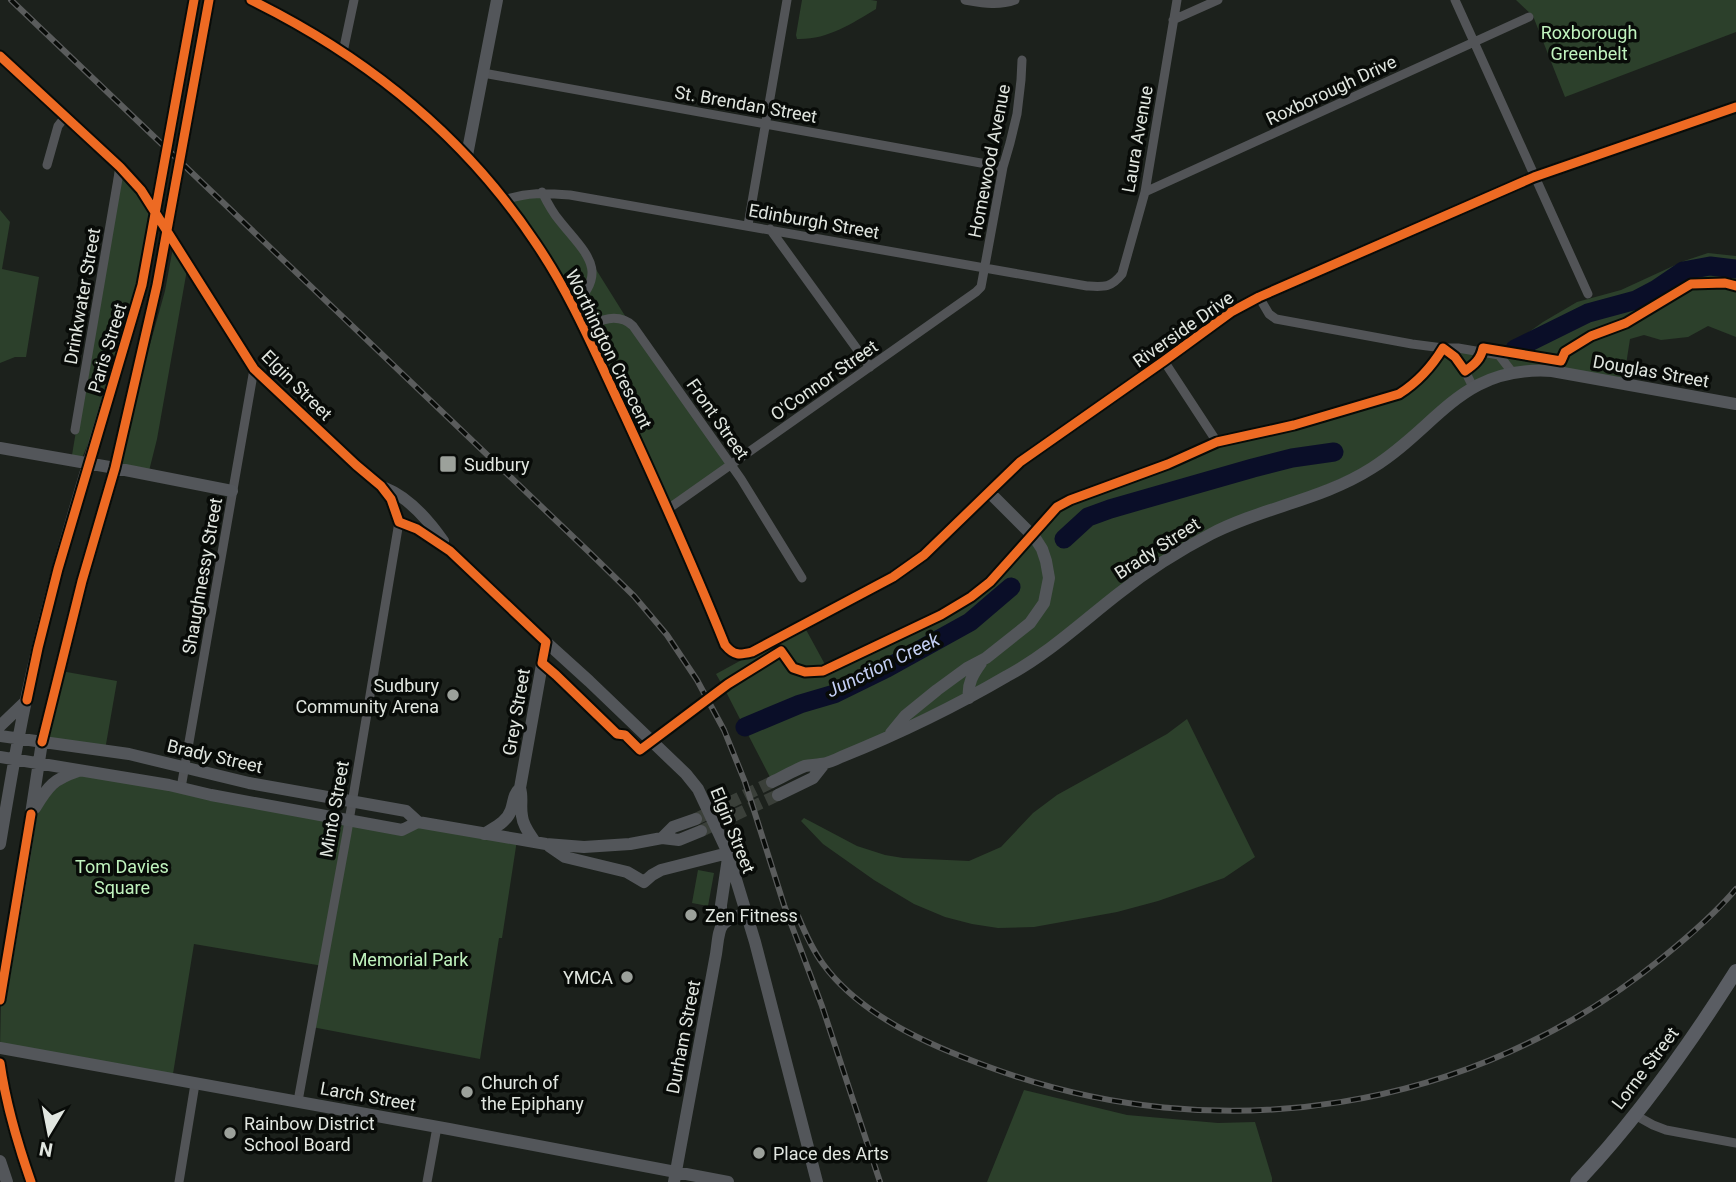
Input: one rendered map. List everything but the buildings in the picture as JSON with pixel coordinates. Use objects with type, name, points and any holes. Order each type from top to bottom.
[{"type":"main road","name":"Paris Street","points":[[0,844],[14,759],[58,569],[142,285],[194,0]]},
{"type":"main road","name":"Paris Street","points":[[0,1000],[42,742],[82,581],[115,468],[157,285],[209,0]]},
{"type":"main road","name":"Worthington Crescent","points":[[251,0],[344,52],[397,90],[467,155],[536,242],[583,328],[668,509],[725,645],[734,654],[742,655]]},
{"type":"main road","points":[[467,155],[497,0]]},
{"type":"main road","name":"Elgin Street","points":[[0,56],[120,167],[141,190],[254,369],[381,486],[391,499],[399,522],[417,528],[450,551],[693,781],[728,853],[817,1182]]},
{"type":"main road","name":"Riverside Drive","points":[[742,655],[824,615],[910,567],[1020,462],[1231,312],[1534,177],[1736,107]]},
{"type":"main road","name":"Douglas Street","points":[[1512,372],[1532,369],[1552,371],[1736,404]]},
{"type":"main road","name":"Brady Street","points":[[772,782],[806,766],[824,764],[920,723],[969,698],[1036,658],[1151,570],[1210,534],[1327,492],[1372,468],[1473,387],[1512,372]]},
{"type":"main road","points":[[0,448],[232,491]]},
{"type":"main road","points":[[381,486],[392,490],[412,506],[450,551]]},
{"type":"main road","points":[[887,737],[905,716],[937,690],[986,658],[1030,623],[1044,603],[1049,578],[1046,561],[1035,538],[989,492]]},
{"type":"main road","name":"Grey Street","points":[[520,788],[546,642]]},
{"type":"main road","points":[[969,698],[969,683],[986,658]]},
{"type":"main road","points":[[0,726],[27,700]]},
{"type":"main road","name":"Brady Street","points":[[0,736],[129,754],[249,783],[406,811],[418,822],[540,843],[607,847],[662,838],[679,839],[698,825]]},
{"type":"main road","name":"Brady Street","points":[[0,757],[402,830],[418,822]]},
{"type":"main road","name":"Brady Street","points":[[778,795],[813,778],[824,764]]},
{"type":"main road","points":[[32,814],[49,787],[61,777],[81,770]]},
{"type":"main road","points":[[484,834],[507,818],[515,793],[520,788],[523,796],[524,826],[540,843],[565,857],[627,872],[644,882],[662,870],[728,853]]},
{"type":"main road","name":"Durham Street","points":[[675,1177],[720,928],[728,853]]},
{"type":"main road","points":[[720,928],[730,918],[746,913]]},
{"type":"main road","name":"Lorne Street","points":[[1580,1181],[1635,1115],[1732,986],[1736,971]]},
{"type":"main road","name":"Larch Street","points":[[0,1048],[437,1127],[675,1177],[728,1182]]},
{"type":"main road","points":[[0,1063],[10,1118],[31,1182]]},
{"type":"main road","points":[[0,1161],[7,1182]]},
{"type":"street","points":[[344,52],[354,0]]},
{"type":"street","points":[[748,225],[787,0]]},
{"type":"street","points":[[965,0],[991,4],[1015,0]]},
{"type":"street","name":"Laura Avenue","points":[[1116,281],[1122,274],[1145,192],[1177,0]]},
{"type":"street","points":[[1174,20],[1218,0]]},
{"type":"street","points":[[1455,0],[1588,294]]},
{"type":"street","name":"Roxborough Drive","points":[[1145,192],[1529,17]]},
{"type":"street","name":"Homewood Avenue","points":[[984,268],[1003,167],[1017,114],[1022,60]]},
{"type":"street","name":"St. Brendan Street","points":[[483,73],[1003,167]]},
{"type":"street","points":[[47,165],[58,126],[65,117]]},
{"type":"street","name":"Drinkwater Street","points":[[75,430],[120,167]]},
{"type":"street","points":[[542,192],[557,218],[589,259],[593,269],[588,289],[572,306]]},
{"type":"street","name":"Edinburgh Street","points":[[504,200],[520,194],[542,192],[570,195],[1087,286],[1108,286],[1116,281]]},
{"type":"street","points":[[770,229],[870,367]]},
{"type":"street","name":"O'Connor Street","points":[[668,509],[976,292],[983,282],[984,268]]},
{"type":"street","points":[[1259,298],[1269,314],[1276,319],[1412,344],[1499,355],[1512,372]]},
{"type":"street","name":"Front Street","points":[[583,328],[600,320],[614,318],[626,320],[633,326],[731,464],[802,578]]},
{"type":"street","points":[[1443,348],[1455,357],[1473,387]]},
{"type":"street","points":[[1164,361],[1217,442],[1294,425],[1399,394],[1413,386],[1427,372],[1443,348]]},
{"type":"street","name":"Shaughnessy Street","points":[[181,788],[254,369]]},
{"type":"street","name":"Minto Street","points":[[298,1101],[399,522]]},
{"type":"street","points":[[179,1182],[195,1084]]},
{"type":"street","points":[[1635,1115],[1666,1130],[1736,1143]]},
{"type":"street","points":[[427,1182],[437,1127]]},
{"type":"green space","points":[[802,0],[877,1],[876,9],[838,30],[818,37],[797,39]]},
{"type":"green space","name":"Roxborough Greenbelt","points":[[1516,0],[1736,0],[1736,32],[1565,97],[1533,16]]},
{"type":"green space","points":[[115,168],[149,212],[135,292],[92,434],[80,463],[71,461],[100,287]]},
{"type":"green space","points":[[543,193],[632,327],[731,465],[668,510],[582,329],[503,201]]},
{"type":"green space","points":[[0,210],[10,222],[2,269],[39,277],[26,357],[15,357],[0,363]]},
{"type":"green space","points":[[174,242],[188,264],[157,439],[148,475],[115,469],[165,291]]},
{"type":"green space","points":[[1708,253],[1736,256],[1736,337],[1708,326],[1688,337],[1661,340],[1644,335],[1630,339],[1623,384],[1552,371],[1487,380],[1390,457],[1211,535],[965,701],[772,781],[716,674],[804,626],[828,670],[941,616],[972,598],[991,583],[1056,506],[1168,463],[1215,441],[1399,393],[1443,348],[1498,354],[1577,302],[1621,290]]},
{"type":"green space","points":[[61,671],[117,681],[105,750],[43,741]]},
{"type":"green space","points":[[1187,719],[1255,857],[1224,878],[1117,912],[1034,927],[998,928],[945,917],[914,904],[874,880],[823,844],[801,821],[804,818],[857,846],[885,855],[969,861],[1001,847],[1033,813],[1057,795],[1167,734]]},
{"type":"green space","name":"Tom Davies Square","points":[[81,770],[401,831],[419,823],[517,840],[480,1059],[312,1027],[323,966],[194,944],[172,1080],[0,1049],[1,1000],[32,814],[41,800]]},
{"type":"green space","points":[[698,870],[714,873],[708,906],[692,903]]},
{"type":"green space","points":[[1024,1090],[1127,1115],[1218,1123],[1255,1122],[1272,1182],[987,1182]]},
{"type":"waterway","name":"Junction Creek","points":[[1515,349],[1588,313],[1636,300],[1683,271],[1710,266],[1736,269]]},
{"type":"waterway","name":"Junction Creek","points":[[1064,539],[1088,517],[1110,509],[1292,458],[1334,452]]},
{"type":"waterway","name":"Junction Creek","points":[[745,727],[800,704],[834,694],[887,668],[970,622],[1011,587]]},
{"type":"tunnel","points":[[696,819],[772,782]]},
{"type":"tunnel","points":[[701,831],[778,795]]},
{"type":"railway","points":[[11,0],[590,553],[634,596],[667,635],[697,680],[724,730],[745,782],[784,905],[822,1006],[880,1182]]},
{"type":"railway","points":[[798,916],[815,953],[857,999],[898,1027],[944,1049],[989,1067],[1076,1093],[1164,1107],[1252,1110],[1340,1102],[1426,1083],[1509,1052],[1588,1010],[1662,958],[1719,908],[1736,889]]},
{"type":"cycle path","points":[[27,700],[58,569],[142,285],[194,0]]},
{"type":"cycle path","points":[[42,742],[82,581],[115,468],[157,285],[209,0]]},
{"type":"cycle path","points":[[251,0],[334,47],[410,102],[477,167],[507,203],[535,242],[572,305],[651,473],[725,645],[734,653],[741,654],[752,652],[893,577],[924,555],[1020,462],[1231,312],[1259,297],[1534,177],[1736,107]]},
{"type":"cycle path","points":[[0,56],[120,167],[141,190],[254,369],[381,486],[391,499],[399,522],[417,529],[450,551],[546,642],[542,663],[617,734],[625,735],[640,750],[728,684],[781,651],[793,668],[805,672],[823,671],[941,615],[990,582],[1057,507],[1070,500],[1168,464],[1217,442],[1294,425],[1399,394],[1424,374],[1443,348]]},
{"type":"cycle path","points":[[1443,348],[1455,357],[1465,371],[1477,361],[1483,348],[1561,361],[1565,352],[1591,336],[1626,323],[1691,284],[1725,283],[1736,286]]},
{"type":"cycle path","points":[[0,1000],[31,814]]},
{"type":"cycle path","points":[[0,1063],[12,1123],[31,1182]]},
{"type":"place","name":"Sudbury","points":[[448,464]]},
{"type":"place","name":"Sudbury Community Arena","points":[[453,695]]},
{"type":"place","name":"Zen Fitness","points":[[691,915]]},
{"type":"place","name":"YMCA","points":[[627,977]]},
{"type":"place","name":"Church of the Epiphany","points":[[467,1092]]},
{"type":"place","name":"Rainbow District School Board","points":[[230,1133]]},
{"type":"place","name":"Place des Arts","points":[[759,1153]]},
{"type":"park label","name":"Memorial Park","points":[[410,959]]}]
